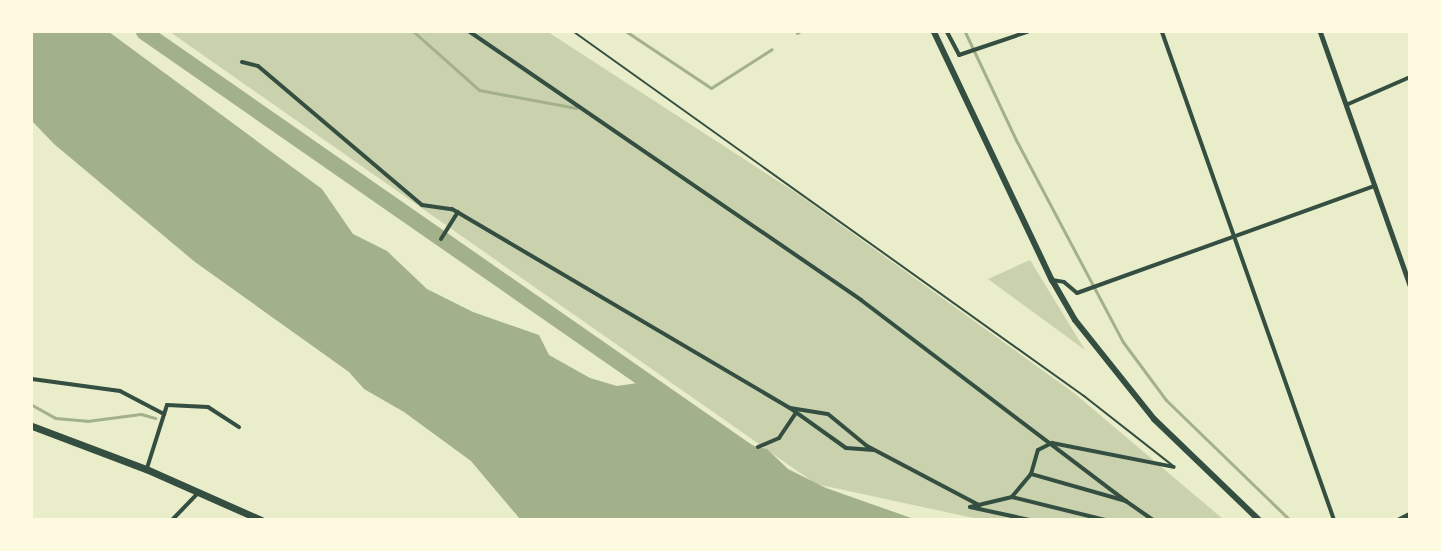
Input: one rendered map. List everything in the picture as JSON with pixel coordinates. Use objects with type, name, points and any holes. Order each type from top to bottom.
[{"type":"highway","points":[[32,426],[146,469],[261,519]]},
{"type":"main road","points":[[934,32],[1052,280],[1075,320],[1126,387],[1259,519]]},
{"type":"main road","points":[[1400,519],[1410,515]]},
{"type":"street","points":[[470,32],[861,300],[1126,501],[1153,519]]},
{"type":"street","points":[[947,32],[958,55],[968,54],[1027,32]]},
{"type":"street","points":[[1162,32],[1334,519]]},
{"type":"street","points":[[1320,32],[1410,286]]},
{"type":"street","points":[[242,63],[258,66],[422,205],[458,212],[790,408],[846,448],[874,450]]},
{"type":"street","points":[[1346,105],[1410,77]]},
{"type":"street","points":[[1052,280],[1064,282],[1077,293],[1233,234],[1375,186]]},
{"type":"street","points":[[441,239],[458,212]]},
{"type":"street","points":[[32,379],[120,391],[164,414]]},
{"type":"street","points":[[146,469],[167,405],[208,407],[239,427]]},
{"type":"street","points":[[790,408],[828,414],[874,450],[979,505]]},
{"type":"street","points":[[758,447],[779,438],[796,413]]},
{"type":"street","points":[[1012,497],[1031,474],[1038,450],[1052,443],[1174,467]]},
{"type":"street","points":[[1031,474],[1126,501]]},
{"type":"street","points":[[172,519],[198,492]]},
{"type":"street","points":[[1030,519],[970,507],[1012,497],[1105,519]]},
{"type":"lane","points":[[574,32],[1084,396],[1174,467]]},
{"type":"shaded area","points":[[32,32],[109,32],[322,189],[353,234],[387,251],[427,289],[473,312],[539,335],[549,355],[590,378],[617,386],[645,382],[661,388],[704,415],[722,438],[767,449],[788,469],[826,488],[914,519],[520,519],[471,461],[404,412],[364,389],[349,372],[195,262],[54,144],[32,121]]},
{"type":"shaded area","points":[[170,32],[548,32],[798,194],[1074,393],[1223,519],[978,519],[816,484]]},
{"type":"shaded area","points":[[1030,260],[1085,350],[988,279]]},
{"type":"waterway","points":[[144,32],[757,458]]},
{"type":"waterway","points":[[414,32],[479,90],[576,108]]},
{"type":"waterway","points":[[627,32],[711,88],[772,49]]},
{"type":"waterway","points":[[965,32],[1016,140],[1123,342],[1166,400],[1290,520]]},
{"type":"waterway","points":[[32,405],[55,418],[87,421],[141,414],[155,418]]}]
